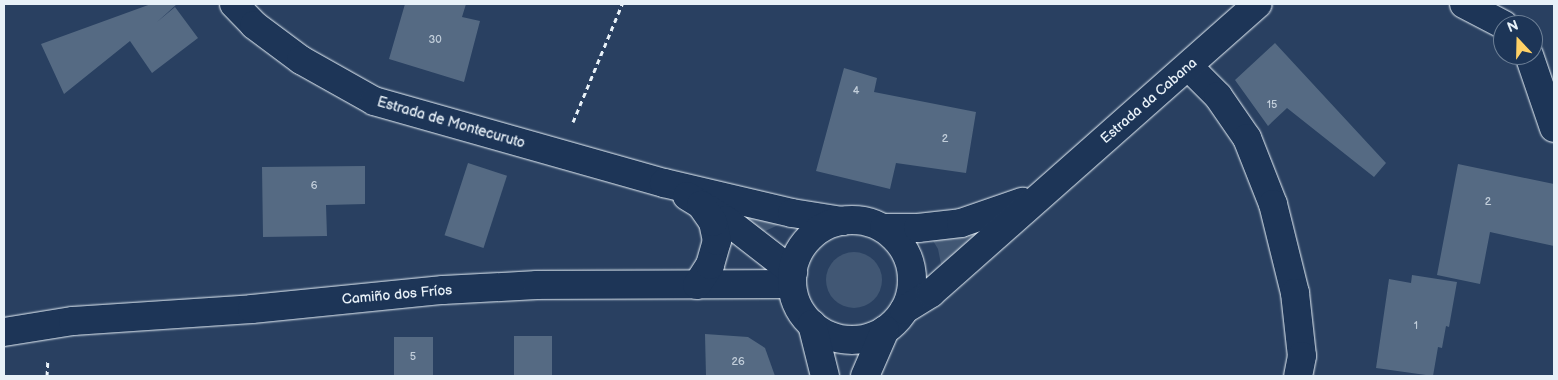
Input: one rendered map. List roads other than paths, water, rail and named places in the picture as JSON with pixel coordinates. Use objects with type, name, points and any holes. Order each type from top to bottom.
[{"type":"main road","name":"Estrada de Montecuruto","points":[[234,4],[254,25],[301,60],[374,101],[559,155],[664,182],[792,213],[842,221]]},
{"type":"main road","name":"Estrada da Cabana","points":[[904,310],[931,293],[1038,196],[1189,67],[1258,4]]},
{"type":"main road","points":[[1464,4],[1493,19]]},
{"type":"main road","points":[[1532,65],[1554,128]]},
{"type":"main road","points":[[1189,67],[1218,96],[1247,138],[1273,204],[1295,293],[1302,356],[1298,376]]},
{"type":"main road","name":"Estrada de Montecuruto","points":[[664,182],[700,204],[792,278]]},
{"type":"main road","name":"Estrada da Cabana","points":[[884,228],[918,228],[961,223],[1038,196]]},
{"type":"main road","points":[[697,285],[710,265],[717,241],[713,222],[700,204]]},
{"type":"main road","points":[[842,221],[869,222],[884,228],[901,245],[909,259],[912,283],[904,310],[884,330],[869,337],[846,339],[825,334],[812,324],[798,306],[792,278],[798,253],[812,235],[842,221]]},
{"type":"main road","name":"Camiño dos Fríos","points":[[4,332],[73,321],[252,309],[443,290],[537,285],[697,285],[792,278]]},
{"type":"main road","points":[[812,324],[825,376]]},
{"type":"main road","points":[[864,376],[884,330]]}]
